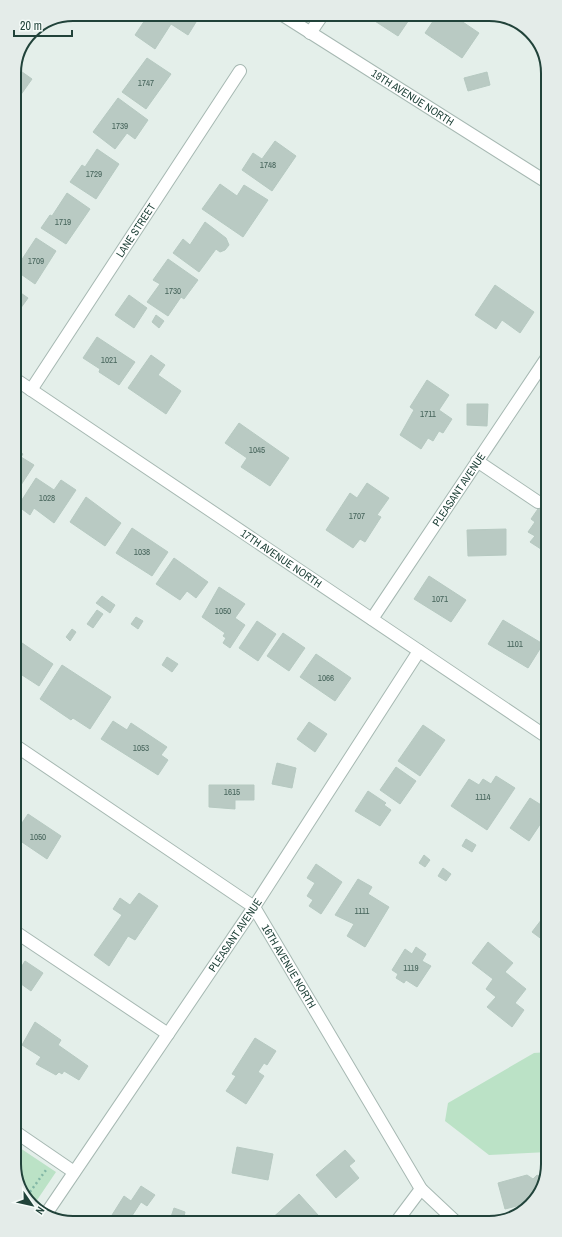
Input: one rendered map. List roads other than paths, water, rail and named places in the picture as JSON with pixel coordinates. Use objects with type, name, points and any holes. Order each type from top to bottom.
[{"type":"street","name":"19TH AVENUE NORTH","points":[[291,21],[541,178]]},
{"type":"street","points":[[310,34],[318,21]]},
{"type":"street","name":"LANE STREET","points":[[31,390],[240,71]]},
{"type":"street","name":"PLEASANT AVENUE","points":[[372,619],[541,366]]},
{"type":"street","name":"17TH AVENUE NORTH","points":[[21,383],[541,733]]},
{"type":"street","points":[[477,461],[538,502]]},
{"type":"street","name":"PLEASANT AVENUE","points":[[52,1205],[254,907],[419,651]]},
{"type":"street","name":"16TH AVENUE NORTH","points":[[21,749],[254,907],[421,1189],[450,1216]]},
{"type":"street","points":[[21,936],[168,1034]]},
{"type":"street","points":[[21,1136],[74,1172]]},
{"type":"street","points":[[401,1216],[421,1189]]}]
